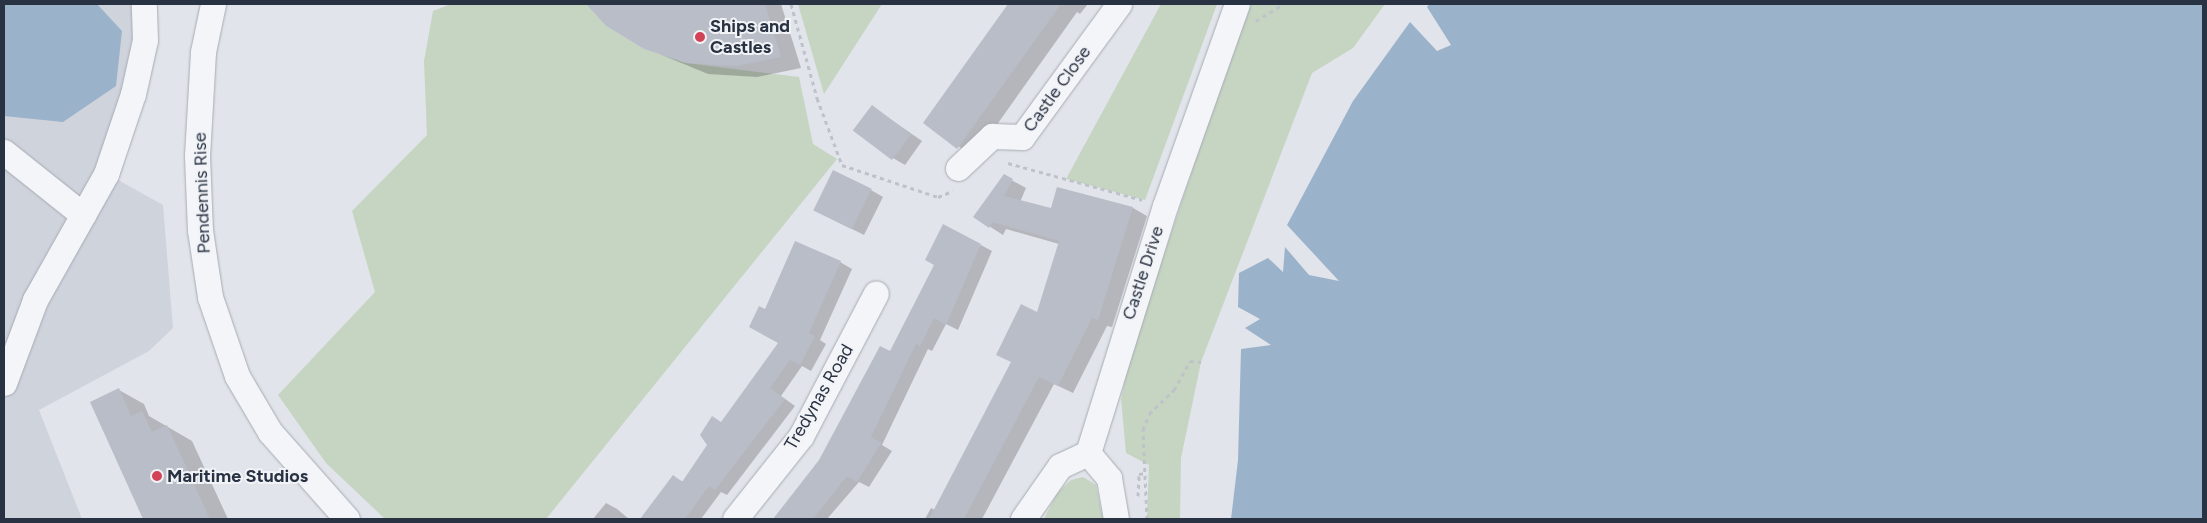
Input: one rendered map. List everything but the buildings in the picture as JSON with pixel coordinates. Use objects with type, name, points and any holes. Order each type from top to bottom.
[{"type":"street","points":[[4,383],[36,300],[106,174],[134,94],[145,40],[144,4]]},
{"type":"street","name":"Pendennis Rise","points":[[213,4],[203,52],[197,156],[200,230],[210,297],[236,376],[270,432],[348,519]]},
{"type":"street","name":"Castle Close","points":[[958,178],[992,136],[1022,137],[1120,4]]},
{"type":"street","name":"Castle Drive","points":[[1088,453],[1165,206],[1237,4]]},
{"type":"street","points":[[4,152],[83,215]]},
{"type":"street","name":"Tredynas Road","points":[[736,519],[801,436],[876,293]]},
{"type":"street","points":[[1023,519],[1060,466],[1088,453],[1109,478],[1116,519]]},
{"type":"path","points":[[791,4],[817,98],[842,165],[938,197],[958,178]]},
{"type":"path","points":[[1004,162],[1165,206]]},
{"type":"path","points":[[1147,519],[1143,430],[1149,414],[1174,390],[1190,361],[1202,362]]},
{"type":"path","points":[[1139,474],[1146,474]]},
{"type":"shaded area","points":[[4,4],[142,4],[104,172],[163,205],[173,328],[149,351],[39,410],[82,519],[4,519]]},
{"type":"green space","points":[[451,4],[586,4],[606,26],[644,49],[686,63],[799,77],[813,144],[837,159],[546,519],[385,519],[326,463],[278,395],[375,292],[352,211],[427,135],[424,61],[433,11]]},
{"type":"green space","points":[[798,4],[882,4],[824,94]]},
{"type":"green space","points":[[1161,4],[1217,4],[1145,200],[1066,179]]},
{"type":"green space","points":[[1248,4],[1385,4],[1353,48],[1312,73],[1201,362],[1181,458],[1180,519],[1147,519],[1149,465],[1126,453],[1121,399],[1132,350]]},
{"type":"green space","points":[[1083,477],[1096,485],[1103,519],[1044,519],[1057,493],[1071,480]]},
{"type":"water","points":[[4,4],[97,4],[122,31],[116,86],[63,122],[4,116]]},
{"type":"water","points":[[1429,4],[2203,4],[2203,519],[1231,519],[1238,460],[1241,349],[1271,345],[1245,328],[1260,319],[1238,307],[1239,273],[1268,258],[1283,272],[1285,247],[1309,275],[1339,281],[1287,225],[1353,101],[1410,22],[1437,51],[1451,45],[1427,7]]},
{"type":"place","name":"Ships and Castles","points":[[700,37]]},
{"type":"place","name":"Maritime Studios","points":[[157,476]]}]
